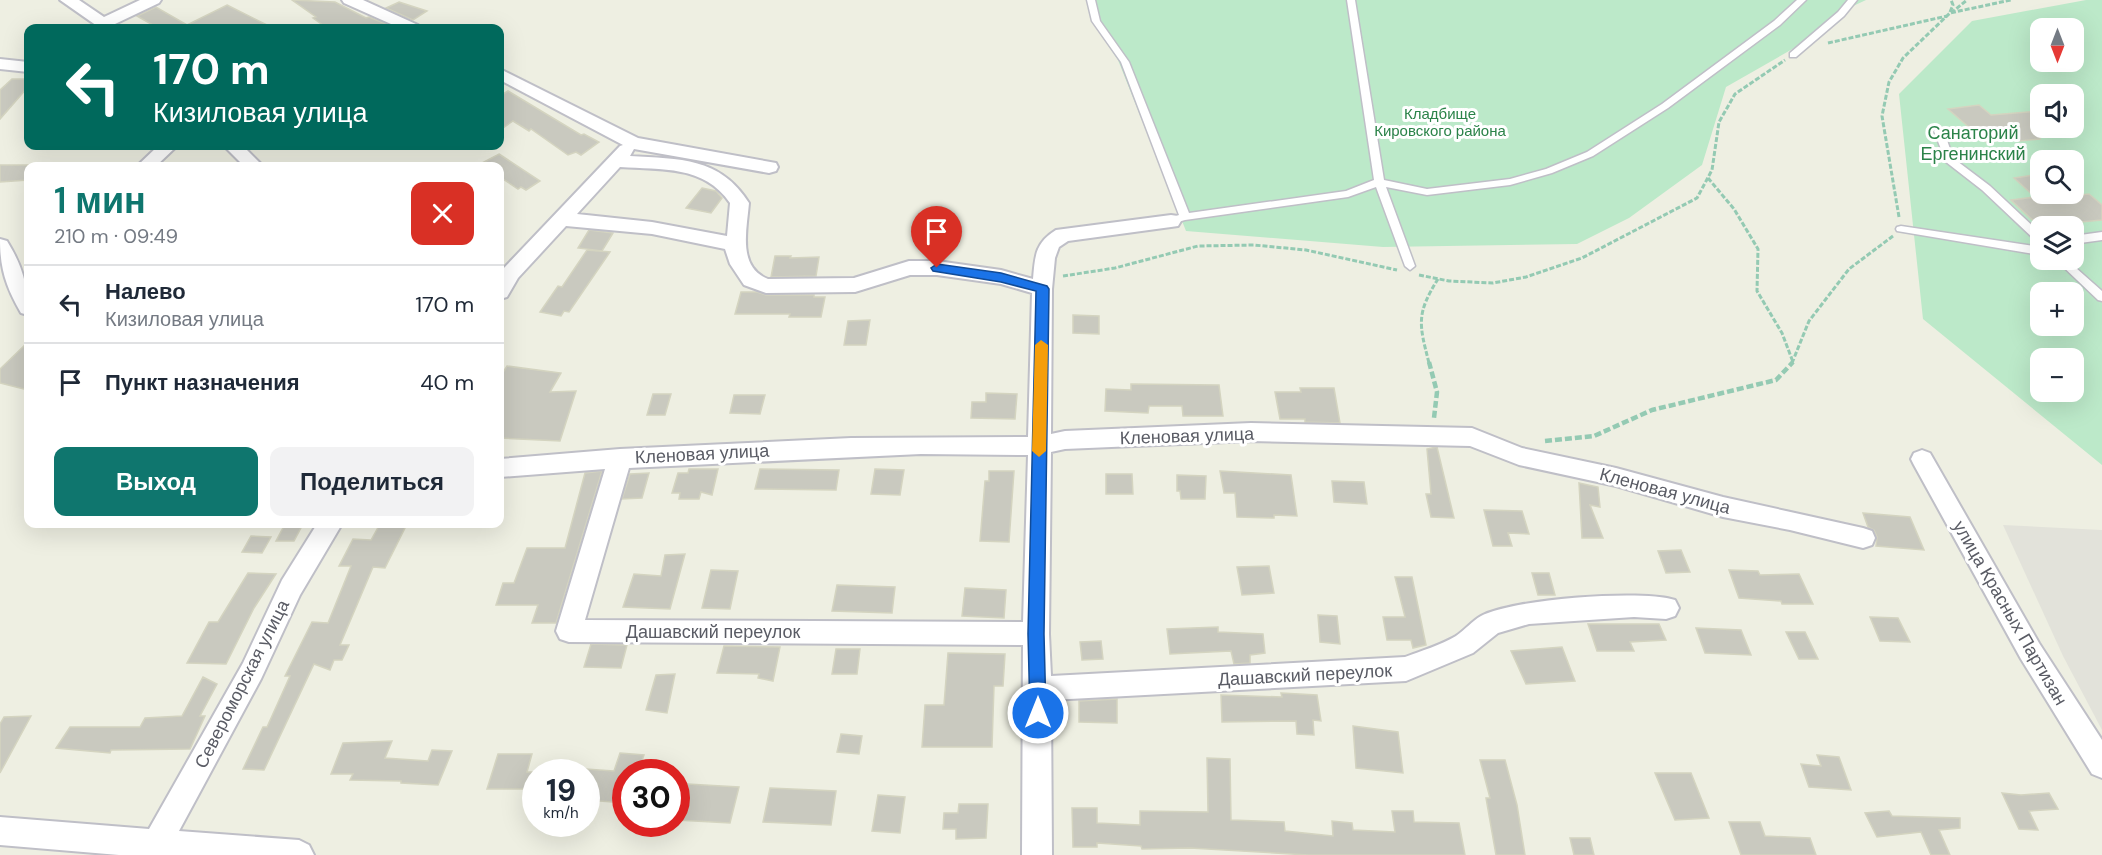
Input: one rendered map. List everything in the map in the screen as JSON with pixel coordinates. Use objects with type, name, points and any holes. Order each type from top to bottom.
[{"type":"street","points":[[68,0],[104,24]]},
{"type":"street","points":[[111,24],[153,0]]},
{"type":"street","points":[[350,0],[403,24]]},
{"type":"street","points":[[0,64],[24,67]]},
{"type":"street","points":[[504,76],[633,142],[769,167]]},
{"type":"street","points":[[505,273],[562,219],[633,142]]},
{"type":"street","points":[[150,162],[164,150]]},
{"type":"street","points":[[237,150],[250,162]]},
{"type":"street","points":[[616,161],[673,166],[717,176],[740,202],[735,244],[740,264],[751,280],[766,286],[855,285],[909,268],[937,268],[1043,284]]},
{"type":"street","points":[[562,219],[652,228],[735,244]]},
{"type":"street","points":[[1037,855],[1036,634],[1039,446],[1043,284],[1050,243],[1063,235],[1178,219]]},
{"type":"street","points":[[0,246],[10,262],[16,287],[24,301]]},
{"type":"street","name":"Кленовая улица","points":[[504,468],[620,458],[904,445],[1039,446],[1065,441],[1251,432],[1472,437],[1519,456],[1616,477],[1723,507],[1863,538]]},
{"type":"street","name":"Дашавский переулок","points":[[620,458],[569,631],[1036,634]]},
{"type":"street","name":"улица Красных Партизан","points":[[1922,459],[2030,651],[2102,765]]},
{"type":"street","name":"Североморская улица","points":[[156,845],[252,671],[291,588],[328,528]]},
{"type":"street","name":"Дашавский переулок","points":[[1038,689],[1406,669],[1464,645],[1490,624],[1529,613],[1634,606],[1666,608]]},
{"type":"street","points":[[0,831],[299,855]]},
{"type":"lane","points":[[1092,0],[1096,21],[1125,62],[1178,219],[1348,194],[1379,182],[1427,192],[1510,182],[1549,171],[1590,153],[1665,106],[1777,23],[1802,0]]},
{"type":"lane","points":[[1351,0],[1379,182],[1410,271]]},
{"type":"lane","points":[[1793,55],[1841,14],[1853,0]]},
{"type":"lane","points":[[1939,131],[1949,160],[1986,188],[2030,229]]},
{"type":"lane","points":[[1901,229],[2030,249]]},
{"type":"lane","points":[[2084,238],[2102,236]]},
{"type":"lane","points":[[2072,270],[2102,297]]},
{"type":"path","points":[[1948,15],[1953,5],[1951,0]]},
{"type":"path","points":[[1539,442],[1594,436],[1652,410],[1776,380],[1793,362],[1809,321],[1849,269],[1901,229],[1882,116],[1889,82],[1903,58],[1967,0]]},
{"type":"path","points":[[1043,284],[1209,245],[1254,245],[1306,250],[1410,271],[1438,279],[1493,283],[1526,277],[1582,258],[1697,198],[1712,170],[1719,122],[1735,94],[1793,55],[1830,43],[2011,0]]},
{"type":"path","points":[[1708,178],[1734,209],[1758,249],[1757,291],[1782,333],[1793,362]]},
{"type":"path","points":[[1430,436],[1437,392],[1421,333],[1423,303],[1438,279]]},
{"type":"shaded area","points":[[2003,525],[2102,530],[2102,730],[2063,656]]},
{"type":"green space","name":"Кладбище Кировского района","points":[[1087,0],[1866,0],[1851,7],[1838,23],[1726,87],[1702,165],[1629,218],[1577,244],[1383,247],[1186,231],[1118,60],[1091,20]]},
{"type":"green space","name":"Санаторий Ергенинский","points":[[2086,0],[2102,0],[2102,465],[1923,319],[1899,94],[1972,21]]},
{"type":"building","points":[[292,0],[335,2],[366,18],[369,17],[386,24],[321,24],[313,18],[316,17]]},
{"type":"building","points":[[399,2],[427,11],[413,20],[386,8]]},
{"type":"building","points":[[227,5],[265,24],[189,24]]},
{"type":"building","points":[[156,7],[185,24],[151,24],[137,16]]},
{"type":"building","points":[[12,79],[24,79],[24,92],[0,119],[0,90]]},
{"type":"building","points":[[508,91],[581,135],[584,134],[599,142],[581,155],[576,152],[568,155],[531,129],[529,131],[513,121],[504,127],[504,94]]},
{"type":"building","points":[[1979,105],[1991,115],[2030,112],[2030,138],[2040,139],[2020,141],[2018,138],[1986,142],[1948,109]]},
{"type":"building","points":[[499,154],[540,181],[526,190],[521,187],[518,189],[504,180],[504,162],[484,162]]},
{"type":"building","points":[[0,165],[24,165],[24,180],[0,182]]},
{"type":"building","points":[[2030,176],[2030,192],[2014,178]]},
{"type":"building","points":[[702,188],[716,191],[722,198],[711,213],[686,208]]},
{"type":"building","points":[[2089,194],[2102,205],[2102,220],[2084,222],[2084,216],[2030,218],[2011,200],[2030,198],[2030,204],[2084,204],[2084,195]]},
{"type":"building","points":[[589,230],[613,233],[602,251],[578,248]]},
{"type":"building","points":[[587,250],[610,252],[569,312],[564,311],[561,316],[540,312],[558,286],[562,287]]},
{"type":"building","points":[[775,256],[819,257],[816,276],[771,277]]},
{"type":"building","points":[[741,292],[825,297],[821,317],[789,317],[790,314],[735,314]]},
{"type":"building","points":[[1073,315],[1099,316],[1099,334],[1073,333]]},
{"type":"building","points":[[870,320],[866,345],[844,345],[848,321]]},
{"type":"building","points":[[24,346],[24,389],[0,383],[0,369]]},
{"type":"building","points":[[507,366],[561,373],[550,392],[576,391],[560,441],[504,438],[504,371]]},
{"type":"building","points":[[1131,384],[1219,385],[1223,416],[1183,416],[1182,406],[1149,406],[1148,413],[1105,411],[1106,389],[1131,390]]},
{"type":"building","points":[[1300,388],[1334,388],[1340,423],[1280,419],[1275,392],[1301,392]]},
{"type":"building","points":[[986,393],[1017,394],[1015,419],[971,418],[972,402],[986,402]]},
{"type":"building","points":[[653,394],[671,394],[665,415],[647,415]]},
{"type":"building","points":[[734,395],[765,395],[760,414],[730,413]]},
{"type":"building","points":[[1437,447],[1454,518],[1431,517],[1426,494],[1431,494],[1427,449]]},
{"type":"building","points":[[689,469],[718,469],[712,495],[701,492],[699,499],[679,499],[680,493],[672,493],[678,473],[688,473]]},
{"type":"building","points":[[760,469],[839,470],[836,490],[755,489]]},
{"type":"building","points":[[875,469],[904,470],[900,495],[871,494]]},
{"type":"building","points":[[602,471],[556,623],[532,623],[538,605],[496,605],[503,583],[514,583],[527,548],[565,548],[585,473]]},
{"type":"building","points":[[989,471],[1014,471],[1009,542],[980,541],[985,481],[989,481]]},
{"type":"building","points":[[1220,471],[1291,475],[1297,516],[1237,517],[1235,493],[1224,493]]},
{"type":"building","points":[[649,473],[642,498],[622,499],[630,474]]},
{"type":"building","points":[[1106,474],[1132,474],[1133,494],[1106,494]]},
{"type":"building","points":[[1177,475],[1206,476],[1205,499],[1181,499],[1180,491],[1177,491]]},
{"type":"building","points":[[1332,481],[1364,482],[1367,504],[1334,502]]},
{"type":"building","points":[[1579,483],[1598,487],[1600,507],[1590,505],[1603,538],[1582,538]]},
{"type":"building","points":[[1484,510],[1522,511],[1529,534],[1508,533],[1512,546],[1493,546]]},
{"type":"building","points":[[1863,513],[1910,517],[1924,550],[1876,546],[1877,537],[1874,530],[1868,527]]},
{"type":"building","points":[[283,528],[301,528],[294,541],[276,541]]},
{"type":"building","points":[[378,528],[405,528],[385,568],[373,567],[340,645],[349,645],[342,660],[334,660],[330,670],[314,664],[264,770],[243,769],[263,727],[267,727],[290,676],[285,676],[312,622],[328,623],[351,566],[339,566],[353,539],[371,540]]},
{"type":"building","points":[[251,536],[271,537],[262,553],[242,552]]},
{"type":"building","points":[[1681,550],[1690,572],[1666,573],[1658,551]]},
{"type":"building","points":[[685,554],[670,609],[623,607],[634,574],[661,576],[665,555]]},
{"type":"building","points":[[1269,566],[1274,593],[1242,595],[1237,567]]},
{"type":"building","points":[[711,570],[738,571],[730,609],[702,608]]},
{"type":"building","points":[[1729,570],[1758,571],[1760,575],[1799,574],[1813,604],[1782,604],[1781,601],[1739,598]]},
{"type":"building","points":[[248,573],[276,574],[254,608],[226,664],[187,663],[209,622],[218,622]]},
{"type":"building","points":[[1532,573],[1549,573],[1555,595],[1538,595]]},
{"type":"building","points":[[1395,577],[1412,577],[1426,645],[1413,648],[1411,640],[1387,640],[1383,617],[1405,617]]},
{"type":"building","points":[[837,585],[895,587],[892,613],[832,611]]},
{"type":"building","points":[[965,588],[1006,590],[1004,618],[962,616]]},
{"type":"building","points":[[1318,615],[1337,616],[1340,644],[1320,642]]},
{"type":"building","points":[[1870,617],[1898,618],[1910,642],[1880,641]]},
{"type":"building","points":[[1588,624],[1659,624],[1666,640],[1630,642],[1634,651],[1597,651]]},
{"type":"building","points":[[1218,627],[1218,632],[1263,634],[1265,653],[1250,655],[1250,663],[1234,664],[1231,651],[1170,654],[1167,629]]},
{"type":"building","points":[[1696,628],[1741,630],[1751,655],[1705,653]]},
{"type":"building","points":[[1786,632],[1805,632],[1818,659],[1799,659]]},
{"type":"building","points":[[1101,641],[1103,659],[1082,660],[1080,642]]},
{"type":"building","points":[[591,644],[627,645],[621,668],[584,667]]},
{"type":"building","points":[[724,646],[780,647],[773,681],[758,678],[759,674],[717,673]]},
{"type":"building","points":[[1562,647],[1575,681],[1526,684],[1511,651]]},
{"type":"building","points":[[836,649],[860,649],[857,674],[832,674]]},
{"type":"building","points":[[948,653],[1005,654],[1003,686],[994,686],[992,747],[922,747],[925,705],[944,705]]},
{"type":"building","points":[[675,674],[667,713],[646,710],[656,675]]},
{"type":"building","points":[[203,677],[217,684],[200,716],[205,716],[190,749],[111,750],[110,753],[56,748],[70,727],[140,727],[145,718],[182,716]]},
{"type":"building","points":[[1281,693],[1317,695],[1321,721],[1313,720],[1314,735],[1297,734],[1296,721],[1222,722],[1221,695],[1282,697]]},
{"type":"building","points":[[1117,699],[1117,723],[1079,722],[1079,701]]},
{"type":"building","points":[[31,716],[0,773],[0,724],[4,717]]},
{"type":"building","points":[[1353,726],[1398,732],[1403,773],[1356,768]]},
{"type":"building","points":[[841,734],[862,736],[859,754],[837,752]]},
{"type":"building","points":[[392,741],[385,758],[428,761],[432,750],[452,751],[438,785],[401,783],[401,781],[350,780],[353,774],[331,774],[343,743]]},
{"type":"building","points":[[620,753],[644,755],[643,759],[618,759]]},
{"type":"building","points":[[498,754],[532,754],[531,759],[522,759],[522,789],[487,789]]},
{"type":"building","points":[[1817,755],[1839,757],[1851,790],[1809,787],[1801,764],[1821,766]]},
{"type":"building","points":[[1207,758],[1230,759],[1231,820],[1284,822],[1285,831],[1333,836],[1332,821],[1352,823],[1353,830],[1395,832],[1392,811],[1413,811],[1414,822],[1459,823],[1465,855],[1308,855],[1190,848],[1142,849],[1141,846],[1097,843],[1097,847],[1073,847],[1072,808],[1097,808],[1097,823],[1140,825],[1140,811],[1208,812]]},
{"type":"building","points":[[1480,760],[1505,760],[1517,805],[1525,855],[1496,855],[1486,798],[1490,798]]},
{"type":"building","points":[[600,770],[612,771],[612,802],[600,801]]},
{"type":"building","points":[[1655,773],[1691,773],[1709,818],[1675,820]]},
{"type":"building","points":[[690,784],[739,787],[730,823],[690,821]]},
{"type":"building","points":[[770,788],[836,791],[831,825],[763,822]]},
{"type":"building","points":[[2002,793],[2021,795],[2049,793],[2058,809],[2029,811],[2038,830],[2019,829]]},
{"type":"building","points":[[878,795],[905,797],[900,833],[872,831]]},
{"type":"building","points":[[959,804],[988,804],[986,838],[956,839],[956,829],[943,829],[944,813],[958,813]]},
{"type":"building","points":[[1889,811],[1892,816],[1960,818],[1960,828],[1939,830],[1950,855],[1931,855],[1921,832],[1877,837],[1865,813]]},
{"type":"building","points":[[1729,822],[1760,822],[1765,836],[1810,838],[1816,855],[1741,855]]},
{"type":"building","points":[[1570,838],[1590,838],[1594,855],[1574,855]]},
{"type":"slow traffic","points":[[1039,451],[1041,345]]},
{"type":"route","points":[[937,268],[1001,278],[1042,289],[1036,634],[1038,713]]}]
